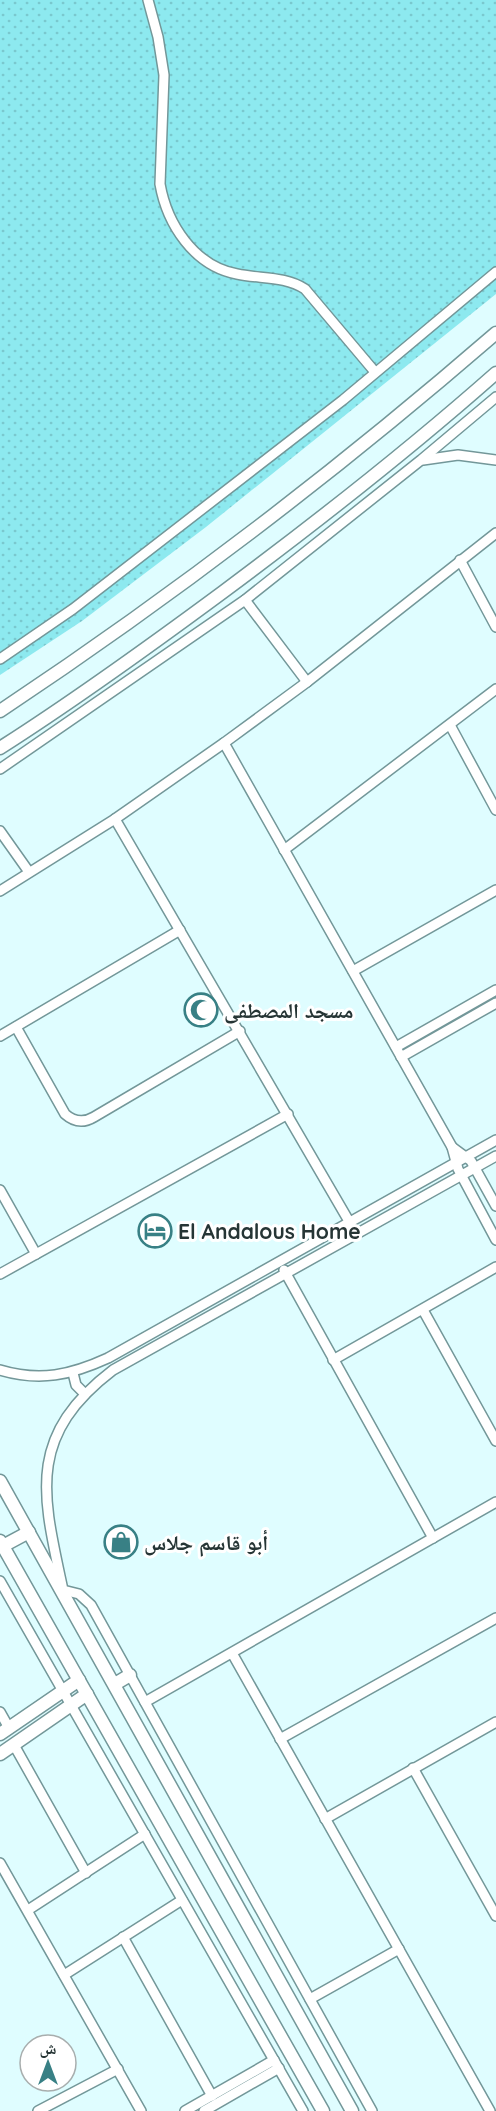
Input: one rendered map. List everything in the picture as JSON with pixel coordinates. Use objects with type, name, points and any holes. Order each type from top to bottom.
[{"type":"street","points":[[148,0],[158,37],[164,75],[160,184],[163,200],[178,233],[196,252],[218,267],[234,274],[284,280],[297,283],[306,289],[375,372]]},
{"type":"street","points":[[0,659],[73,609],[343,400],[496,272]]},
{"type":"street","points":[[0,711],[127,625],[221,555],[389,423],[496,333]]},
{"type":"street","points":[[0,748],[137,655],[266,560],[406,450],[496,373]]},
{"type":"street","points":[[0,769],[245,600],[421,460],[496,397]]},
{"type":"street","points":[[421,460],[458,455],[496,460]]},
{"type":"street","points":[[0,891],[115,819],[224,743],[307,682],[496,533]]},
{"type":"street","points":[[460,560],[496,627]]},
{"type":"street","points":[[245,600],[307,682]]},
{"type":"street","points":[[284,850],[496,689]]},
{"type":"street","points":[[450,725],[496,810]]},
{"type":"street","points":[[224,743],[453,1147],[461,1176],[496,1240]]},
{"type":"street","points":[[115,819],[350,1223]]},
{"type":"street","points":[[0,831],[29,872]]},
{"type":"street","points":[[353,971],[496,890]]},
{"type":"street","points":[[0,1036],[180,930]]},
{"type":"street","points":[[396,1047],[496,990]]},
{"type":"street","points":[[402,1057],[496,1003]]},
{"type":"street","points":[[15,1027],[65,1114],[69,1118],[80,1121],[94,1117],[240,1031]]},
{"type":"street","points":[[0,1274],[288,1114]]},
{"type":"street","points":[[0,1370],[35,1376],[73,1373],[108,1358],[496,1140]]},
{"type":"street","points":[[453,1147],[475,1168],[496,1206]]},
{"type":"street","points":[[63,1590],[48,1517],[45,1482],[49,1457],[58,1433],[70,1412],[85,1394],[124,1363],[496,1156]]},
{"type":"street","points":[[0,1190],[36,1254]]},
{"type":"street","points":[[280,1263],[434,1538]]},
{"type":"street","points":[[333,1360],[496,1268]]},
{"type":"street","points":[[423,1310],[496,1441]]},
{"type":"street","points":[[73,1373],[76,1385],[85,1394]]},
{"type":"street","points":[[0,1481],[63,1590],[352,2111]]},
{"type":"street","points":[[145,1702],[496,1502]]},
{"type":"street","points":[[29,1532],[1,1544],[323,2111]]},
{"type":"street","points":[[0,1581],[303,2111]]},
{"type":"street","points":[[63,1590],[74,1592],[88,1600],[372,2111]]},
{"type":"street","points":[[280,1739],[495,1621]]},
{"type":"street","points":[[232,1653],[490,2111]]},
{"type":"street","points":[[115,1684],[130,1675]]},
{"type":"street","points":[[0,1712],[4,1731],[79,1680]]},
{"type":"street","points":[[0,1754],[87,1694]]},
{"type":"street","points":[[325,1818],[496,1722]]},
{"type":"street","points":[[14,1745],[86,1873]]},
{"type":"street","points":[[413,1768],[496,1916]]},
{"type":"street","points":[[28,1910],[145,1834]]},
{"type":"street","points":[[0,1863],[141,2111]]},
{"type":"street","points":[[64,1975],[182,1900]]},
{"type":"street","points":[[123,1937],[212,2096]]},
{"type":"street","points":[[310,1999],[399,1949]]},
{"type":"street","points":[[185,2111],[276,2064]]},
{"type":"street","points":[[204,2111],[276,2064]]},
{"type":"street","points":[[38,2111],[118,2069]]},
{"type":"shaded area","points":[[0,0],[496,0],[496,294],[206,527],[82,621],[0,675]]},
{"type":"place","name":"مسجد المصطفى","points":[[201,1010]]},
{"type":"place","name":"El Andalous Home","points":[[155,1231]]},
{"type":"place","name":"أبو قاسم جلاس","points":[[121,1542]]}]
